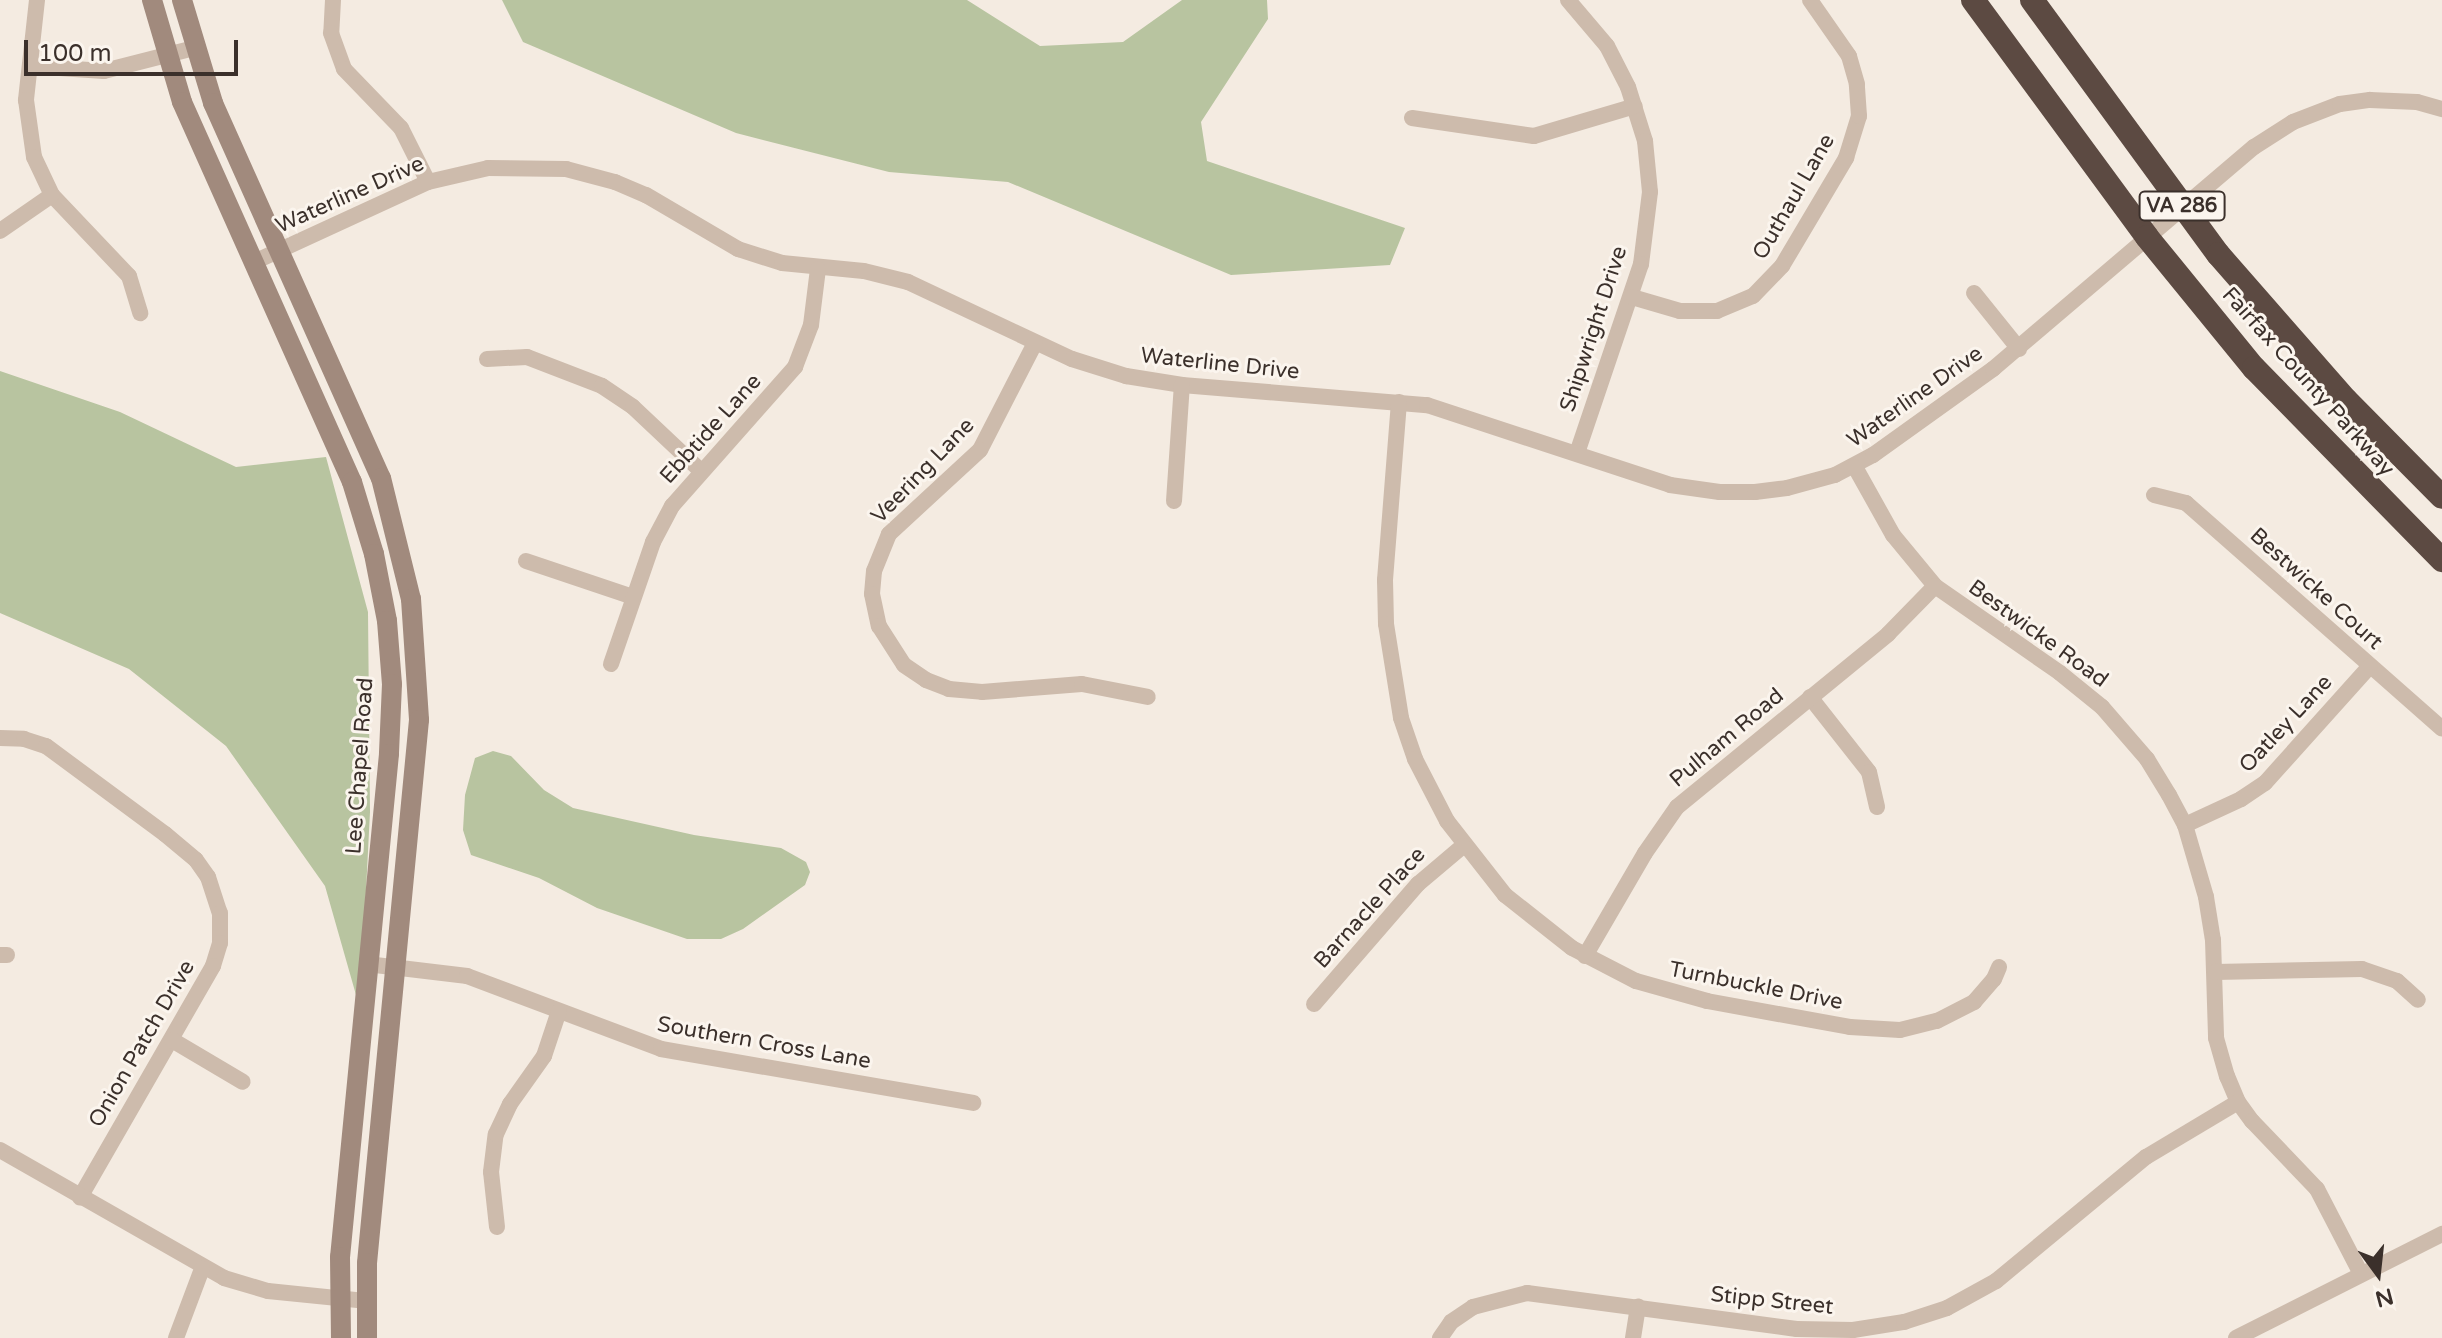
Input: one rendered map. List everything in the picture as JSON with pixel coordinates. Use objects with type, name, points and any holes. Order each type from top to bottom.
[{"type":"highway","name":"Fairfax County Parkway","points":[[1973,0],[2147,237],[2254,368],[2442,560]]},
{"type":"highway","name":"Fairfax County Parkway","points":[[2032,0],[2183,207],[2302,351],[2442,497]]},
{"type":"main road","name":"Lee Chapel Road","points":[[152,0],[166,57],[182,102],[352,482],[374,554],[387,621],[392,684],[389,754],[367,964],[339,1298],[341,1338]]},
{"type":"main road","points":[[182,0],[213,103],[381,478],[411,599],[419,720],[367,1263],[367,1338]]},
{"type":"street","points":[[37,0],[27,130],[34,157],[52,195],[129,276],[140,313]]},
{"type":"street","points":[[333,0],[331,33],[344,69],[401,128],[428,182]]},
{"type":"street","name":"Shipwright Drive","points":[[1568,0],[1607,46],[1635,106],[1645,141],[1650,192],[1647,235],[1632,297],[1577,453]]},
{"type":"street","name":"Outhaul Lane","points":[[1632,297],[1680,311],[1717,311],[1753,296],[1782,266],[1846,158],[1859,116],[1857,84],[1849,56],[1810,0]]},
{"type":"street","points":[[30,66],[104,71],[194,48]]},
{"type":"street","name":"Waterline Drive","points":[[254,262],[428,182],[468,171],[510,166],[583,172],[646,195],[738,249],[818,269],[864,271],[908,282],[1072,359],[1126,376],[1182,385],[1399,402],[1463,414],[1670,485],[1720,492],[1787,488],[1855,467],[2019,349],[2263,140],[2315,112],[2370,100],[2417,102],[2442,109]]},
{"type":"street","points":[[1412,118],[1534,136],[1635,106]]},
{"type":"street","points":[[0,231],[52,195]]},
{"type":"street","name":"Ebbtide Lane","points":[[611,664],[664,519],[701,471],[795,367],[811,325],[818,269]]},
{"type":"street","points":[[1974,293],[2019,349]]},
{"type":"street","name":"Veering Lane","points":[[1035,343],[986,442],[967,464],[901,521],[881,549],[872,594],[879,626],[904,665],[926,680],[949,689],[982,692],[1082,684],[1148,697]]},
{"type":"street","points":[[487,359],[527,357],[602,386],[633,407],[701,471]]},
{"type":"street","points":[[1174,501],[1182,385]]},
{"type":"street","name":"Turnbuckle Drive","points":[[1399,402],[1385,580],[1391,670],[1415,759],[1463,846],[1516,905],[1585,956],[1636,981],[1680,995],[1877,1030],[1918,1027],[1958,1012],[1990,986],[1999,967]]},
{"type":"street","name":"Bestwicke Road","points":[[1855,467],[1893,535],[1935,586],[2060,673],[2102,707],[2147,759],[2185,825],[2206,897],[2215,972],[2216,1038],[2238,1102],[2317,1189],[2360,1272]]},
{"type":"street","name":"Bestwicke Court","points":[[2154,495],[2186,503],[2442,729]]},
{"type":"street","points":[[526,561],[633,597]]},
{"type":"street","name":"Pulham Road","points":[[1585,956],[1645,853],[1677,807],[1888,634],[1935,586]]},
{"type":"street","name":"Oatley Lane","points":[[2185,825],[2241,799],[2265,783],[2370,666]]},
{"type":"street","points":[[1810,697],[1869,772],[1877,807]]},
{"type":"street","name":"Onion Patch Drive","points":[[0,738],[34,742],[64,757],[189,853],[208,877],[220,913],[220,943],[213,966],[80,1197]]},
{"type":"street","name":"Barnacle Place","points":[[1314,1004],[1418,884],[1463,846]]},
{"type":"street","name":"Southern Cross Lane","points":[[367,964],[467,976],[661,1049],[973,1103]]},
{"type":"street","points":[[2215,972],[2362,969],[2397,981],[2418,1000]]},
{"type":"street","points":[[497,1227],[491,1172],[496,1134],[510,1104],[544,1056],[559,1011]]},
{"type":"street","points":[[172,1040],[243,1082]]},
{"type":"street","name":"Stipp Street","points":[[1440,1338],[1451,1322],[1467,1310],[1510,1295],[1546,1293],[1826,1331],[1880,1327],[1929,1315],[1996,1281],[2146,1157],[2238,1102]]},
{"type":"street","points":[[0,1150],[202,1269],[268,1291],[367,1301]]},
{"type":"street","points":[[2236,1338],[2360,1272],[2442,1234]]},
{"type":"street","points":[[176,1338],[202,1269]]},
{"type":"street","points":[[1633,1338],[1638,1306]]},
{"type":"green space","points":[[502,0],[967,0],[1040,46],[1123,42],[1182,0],[1267,0],[1268,19],[1201,122],[1207,161],[1405,228],[1390,265],[1231,275],[1008,182],[889,172],[736,133],[523,42]]},
{"type":"green space","points":[[0,371],[120,412],[236,467],[326,457],[368,612],[370,812],[360,1009],[325,886],[226,746],[129,669],[0,613]]},
{"type":"green space","points":[[493,751],[511,756],[544,790],[573,808],[694,835],[781,848],[806,862],[810,872],[805,885],[743,929],[721,939],[687,939],[597,908],[539,878],[471,855],[463,830],[465,795],[475,758]]}]
